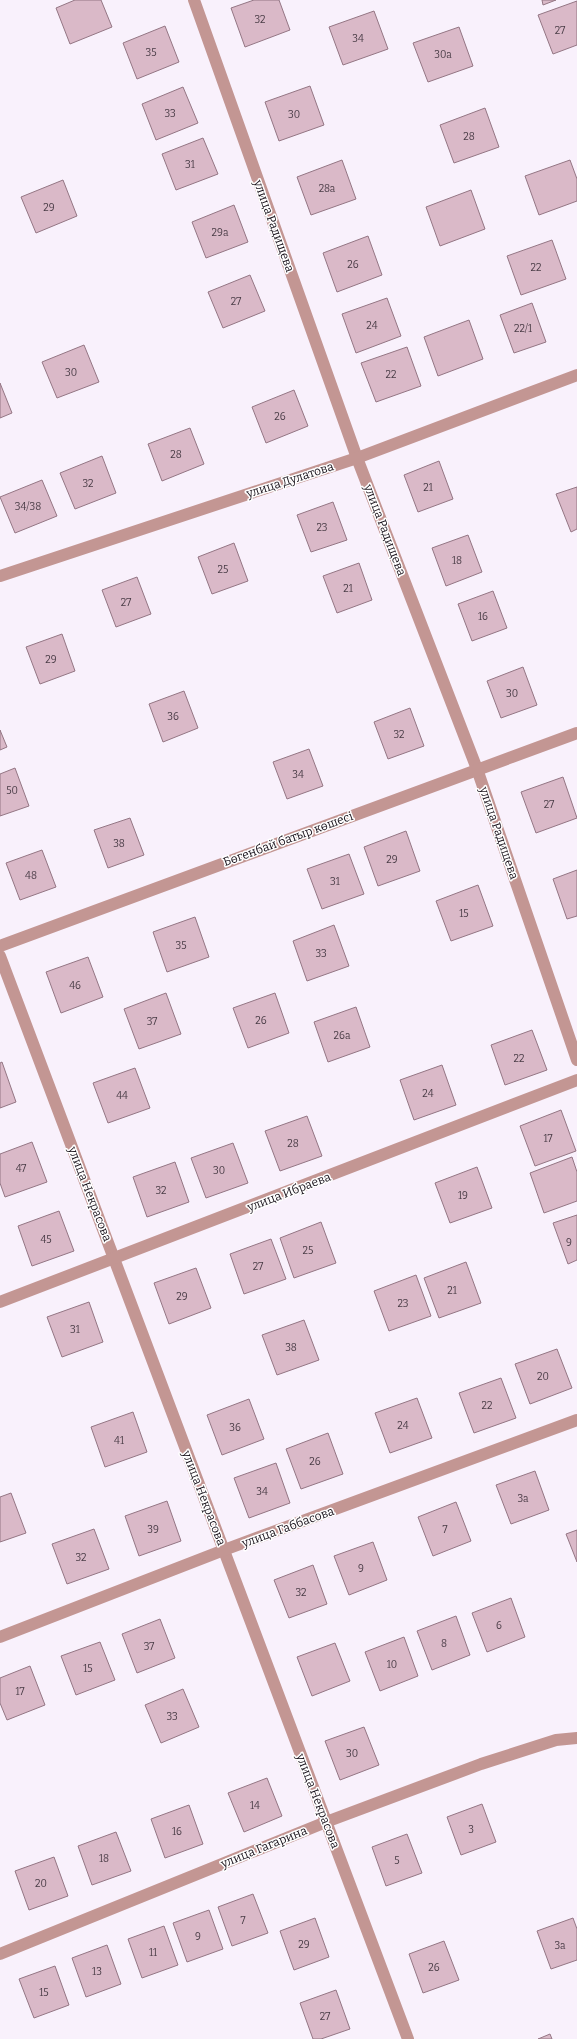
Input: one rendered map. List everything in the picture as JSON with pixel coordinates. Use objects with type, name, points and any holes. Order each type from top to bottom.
[{"type":"street","name":"улица Радищева","points":[[194,0],[356,458],[477,769],[577,1060]]},
{"type":"street","name":"улица Дулатова","points":[[0,576],[356,458],[577,375]]},
{"type":"street","name":"Бөгенбай батыр көшесі","points":[[0,946],[577,733]]},
{"type":"street","name":"улица Некрасова","points":[[0,956],[408,2039]]},
{"type":"street","name":"улица Ибраева","points":[[0,1302],[114,1260],[577,1080]]},
{"type":"street","name":"улица Габбасова","points":[[0,1637],[224,1550],[577,1420]]},
{"type":"street","name":"улица Гагарина","points":[[0,1954],[326,1822],[481,1764],[556,1740],[577,1738]]},
{"type":"building","points":[[75,0],[101,0],[112,27],[70,44],[56,8]]},
{"type":"building","points":[[254,0],[279,0],[290,30],[245,47],[231,8]]},
{"type":"building","points":[[542,0],[556,0],[543,5]]},
{"type":"building","points":[[577,1],[577,45],[553,54],[538,15]]},
{"type":"building","points":[[374,11],[388,49],[343,65],[329,27]]},
{"type":"building","points":[[165,26],[179,62],[137,79],[123,43]]},
{"type":"building","points":[[459,27],[473,66],[428,82],[413,43]]},
{"type":"building","points":[[310,86],[324,125],[279,141],[265,102]]},
{"type":"building","points":[[183,87],[198,123],[156,140],[142,104]]},
{"type":"building","points":[[485,108],[499,147],[454,163],[440,125]]},
{"type":"building","points":[[203,138],[218,174],[176,190],[162,154]]},
{"type":"building","points":[[342,160],[356,199],[311,215],[297,177]]},
{"type":"building","points":[[570,160],[577,179],[577,201],[539,215],[525,176]]},
{"type":"building","points":[[63,180],[77,216],[36,233],[21,197]]},
{"type":"building","points":[[471,190],[485,229],[440,246],[426,207]]},
{"type":"building","points":[[234,205],[248,242],[206,258],[192,222]]},
{"type":"building","points":[[368,236],[382,275],[337,292],[323,253]]},
{"type":"building","points":[[552,240],[566,279],[521,295],[507,256]]},
{"type":"building","points":[[250,275],[265,311],[223,328],[208,292]]},
{"type":"building","points":[[387,298],[401,336],[356,353],[342,314]]},
{"type":"building","points":[[532,303],[546,342],[514,353],[500,315]]},
{"type":"building","points":[[469,320],[483,359],[438,376],[424,337]]},
{"type":"building","points":[[84,345],[99,382],[57,398],[42,362]]},
{"type":"building","points":[[407,347],[421,386],[376,402],[361,363]]},
{"type":"building","points":[[0,383],[12,413],[0,418]]},
{"type":"building","points":[[294,390],[308,426],[266,443],[252,407]]},
{"type":"building","points":[[190,428],[204,464],[162,481],[148,444]]},
{"type":"building","points":[[102,456],[116,493],[75,509],[60,473]]},
{"type":"building","points":[[439,461],[453,499],[418,512],[404,475]]},
{"type":"building","points":[[42,480],[57,516],[15,533],[0,497]]},
{"type":"building","points":[[577,487],[577,529],[571,532],[556,494]]},
{"type":"building","points":[[333,502],[347,540],[311,552],[297,515]]},
{"type":"building","points":[[468,535],[482,572],[446,586],[432,548]]},
{"type":"building","points":[[234,543],[248,581],[212,594],[198,557]]},
{"type":"building","points":[[359,563],[372,600],[337,613],[323,576]]},
{"type":"building","points":[[137,577],[151,614],[116,627],[102,590]]},
{"type":"building","points":[[493,591],[507,628],[472,641],[458,604]]},
{"type":"building","points":[[62,634],[75,671],[40,684],[26,647]]},
{"type":"building","points":[[523,667],[537,705],[501,718],[487,681]]},
{"type":"building","points":[[184,691],[198,728],[163,742],[149,704]]},
{"type":"building","points":[[410,708],[424,746],[388,759],[374,722]]},
{"type":"building","points":[[0,730],[7,747],[0,750]]},
{"type":"building","points":[[309,749],[323,786],[287,799],[273,762]]},
{"type":"building","points":[[15,768],[29,806],[0,816],[0,774]]},
{"type":"building","points":[[563,777],[577,818],[536,833],[521,792]]},
{"type":"building","points":[[130,818],[144,855],[108,868],[94,830]]},
{"type":"building","points":[[406,831],[420,871],[378,886],[364,847]]},
{"type":"building","points":[[42,850],[56,887],[20,900],[6,863]]},
{"type":"building","points":[[349,854],[364,894],[322,909],[307,869]]},
{"type":"building","points":[[577,870],[577,916],[567,919],[553,879]]},
{"type":"building","points":[[478,885],[493,926],[451,941],[436,901]]},
{"type":"building","points":[[195,917],[209,957],[167,972],[153,932]]},
{"type":"building","points":[[334,925],[349,966],[307,981],[293,941]]},
{"type":"building","points":[[88,957],[103,997],[61,1013],[46,972]]},
{"type":"building","points":[[166,993],[181,1034],[139,1049],[124,1009]]},
{"type":"building","points":[[275,993],[289,1033],[248,1048],[233,1008]]},
{"type":"building","points":[[356,1007],[370,1047],[328,1062],[314,1022]]},
{"type":"building","points":[[532,1030],[547,1070],[505,1085],[491,1045]]},
{"type":"building","points":[[2,1062],[16,1102],[0,1108],[0,1063]]},
{"type":"building","points":[[442,1065],[456,1105],[414,1120],[400,1080]]},
{"type":"building","points":[[135,1068],[150,1108],[108,1123],[93,1083]]},
{"type":"building","points":[[561,1110],[576,1151],[535,1166],[520,1126]]},
{"type":"building","points":[[307,1116],[322,1156],[280,1171],[265,1131]]},
{"type":"building","points":[[32,1142],[47,1182],[5,1197],[0,1183],[0,1154]]},
{"type":"building","points":[[233,1143],[248,1183],[206,1198],[191,1158]]},
{"type":"building","points":[[572,1157],[577,1172],[577,1201],[544,1213],[530,1173]]},
{"type":"building","points":[[175,1162],[189,1202],[147,1217],[133,1177]]},
{"type":"building","points":[[477,1167],[492,1208],[450,1223],[435,1183]]},
{"type":"building","points":[[59,1211],[74,1251],[32,1266],[18,1226]]},
{"type":"building","points":[[577,1215],[577,1260],[568,1264],[553,1223]]},
{"type":"building","points":[[321,1222],[336,1263],[294,1278],[280,1238]]},
{"type":"building","points":[[271,1239],[286,1279],[244,1294],[230,1254]]},
{"type":"building","points":[[466,1262],[481,1303],[439,1318],[424,1278]]},
{"type":"building","points":[[196,1268],[211,1308],[169,1324],[154,1283]]},
{"type":"building","points":[[416,1275],[431,1316],[389,1331],[374,1291]]},
{"type":"building","points":[[89,1302],[103,1342],[62,1357],[47,1317]]},
{"type":"building","points":[[304,1320],[319,1360],[277,1375],[262,1335]]},
{"type":"building","points":[[557,1349],[572,1388],[530,1404],[515,1364]]},
{"type":"building","points":[[501,1378],[516,1418],[474,1433],[459,1393]]},
{"type":"building","points":[[417,1398],[432,1438],[390,1453],[375,1413]]},
{"type":"building","points":[[249,1399],[264,1439],[222,1455],[207,1415]]},
{"type":"building","points":[[133,1412],[147,1452],[105,1467],[91,1427]]},
{"type":"building","points":[[328,1433],[343,1474],[301,1489],[286,1449]]},
{"type":"building","points":[[276,1463],[290,1503],[249,1518],[234,1478]]},
{"type":"building","points":[[535,1471],[549,1510],[511,1524],[496,1485]]},
{"type":"building","points":[[11,1493],[26,1533],[0,1542],[0,1497]]},
{"type":"building","points":[[167,1501],[181,1541],[139,1556],[125,1516]]},
{"type":"building","points":[[456,1502],[471,1541],[433,1556],[418,1517]]},
{"type":"building","points":[[94,1529],[109,1569],[67,1584],[52,1544]]},
{"type":"building","points":[[577,1530],[577,1562],[566,1534]]},
{"type":"building","points":[[373,1542],[387,1580],[349,1595],[334,1556]]},
{"type":"building","points":[[313,1565],[327,1604],[289,1618],[274,1580]]},
{"type":"building","points":[[511,1598],[525,1637],[487,1652],[472,1613]]},
{"type":"building","points":[[456,1616],[470,1655],[432,1670],[417,1631]]},
{"type":"building","points":[[160,1619],[175,1658],[137,1673],[122,1634]]},
{"type":"building","points":[[404,1637],[418,1676],[380,1691],[365,1652]]},
{"type":"building","points":[[100,1642],[115,1680],[76,1695],[61,1656]]},
{"type":"building","points":[[335,1643],[350,1681],[312,1696],[297,1657]]},
{"type":"building","points":[[30,1666],[45,1705],[7,1720],[0,1703],[0,1678]]},
{"type":"building","points":[[183,1689],[199,1727],[161,1743],[145,1705]]},
{"type":"building","points":[[364,1727],[379,1765],[340,1780],[325,1741]]},
{"type":"building","points":[[267,1778],[282,1816],[244,1832],[228,1793]]},
{"type":"building","points":[[482,1804],[496,1842],[461,1855],[447,1817]]},
{"type":"building","points":[[189,1805],[203,1844],[165,1858],[151,1819]]},
{"type":"building","points":[[116,1832],[131,1871],[92,1885],[78,1846]]},
{"type":"building","points":[[407,1834],[422,1873],[386,1886],[372,1847]]},
{"type":"building","points":[[54,1857],[68,1896],[29,1910],[15,1871]]},
{"type":"building","points":[[253,1894],[268,1933],[232,1946],[218,1907]]},
{"type":"building","points":[[209,1910],[223,1949],[187,1962],[173,1923]]},
{"type":"building","points":[[315,1918],[329,1957],[294,1970],[280,1931]]},
{"type":"building","points":[[573,1918],[577,1929],[577,1960],[551,1969],[537,1931]]},
{"type":"building","points":[[164,1926],[178,1965],[142,1978],[128,1939]]},
{"type":"building","points":[[444,1941],[459,1980],[423,1993],[409,1954]]},
{"type":"building","points":[[107,1945],[121,1984],[86,1997],[72,1958]]},
{"type":"building","points":[[55,1966],[69,2005],[34,2018],[19,1979]]},
{"type":"building","points":[[336,1990],[350,2029],[321,2039],[313,2039],[300,2003]]},
{"type":"building","points":[[550,2034],[552,2039],[538,2039]]}]
